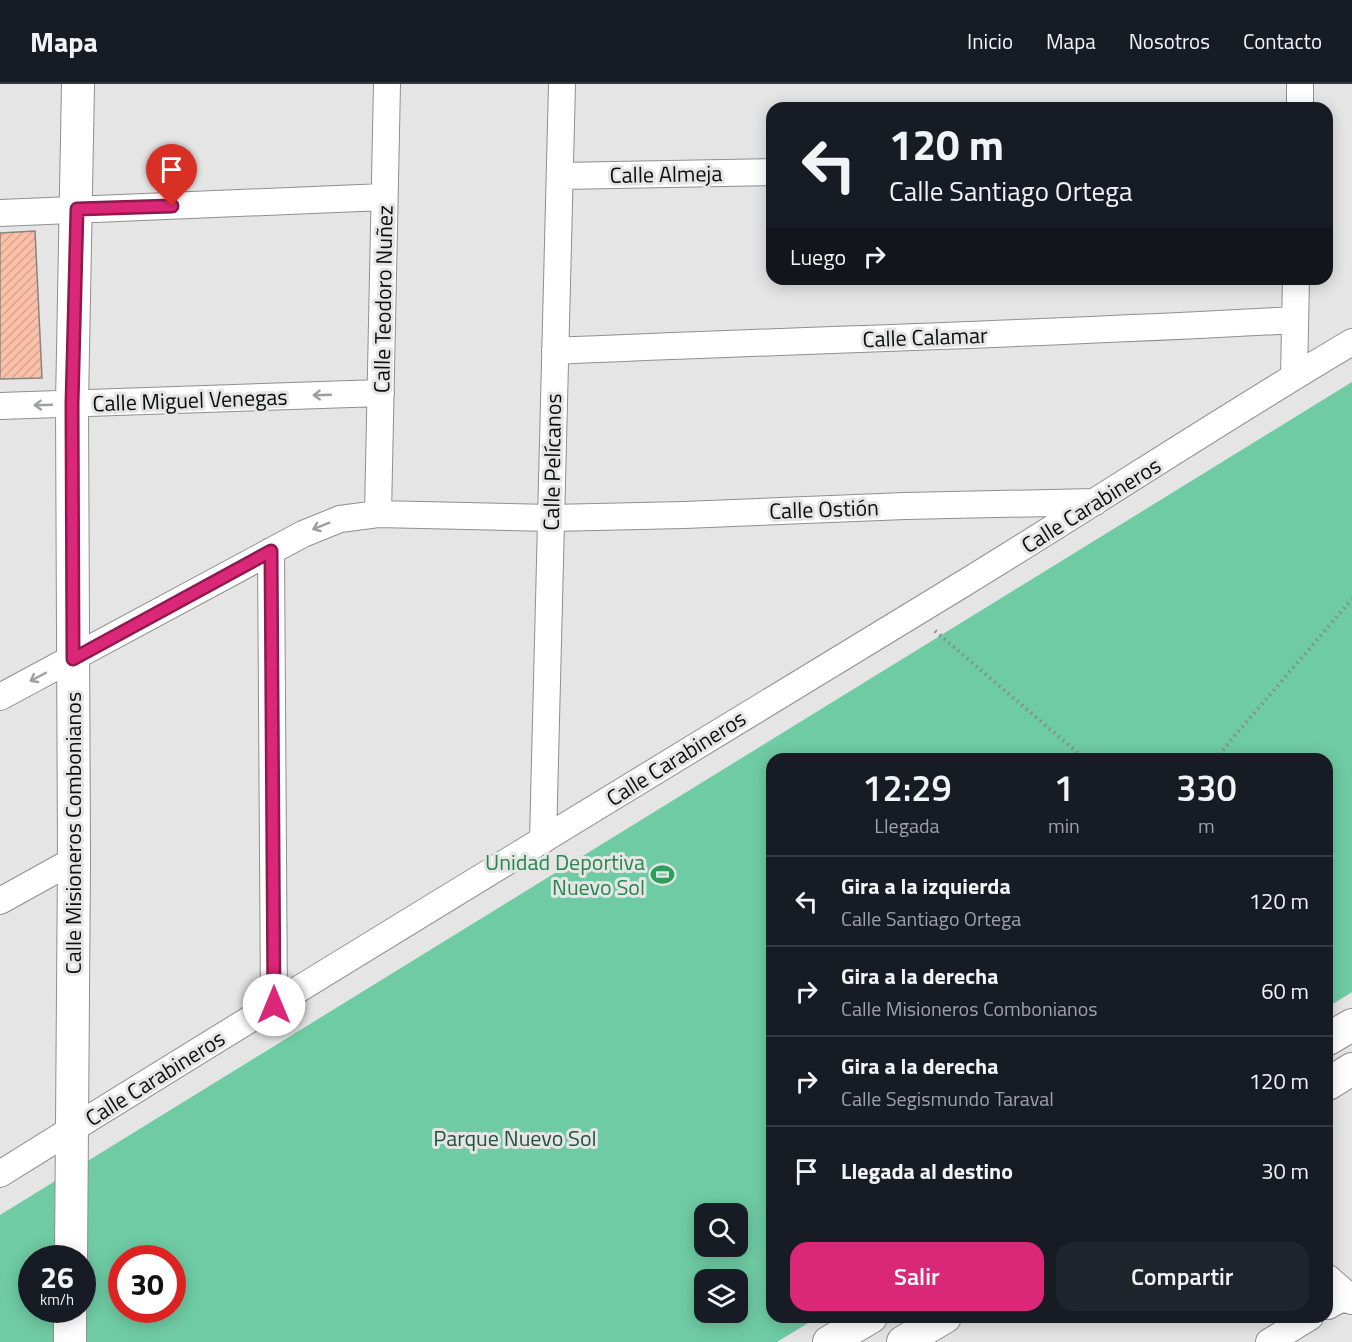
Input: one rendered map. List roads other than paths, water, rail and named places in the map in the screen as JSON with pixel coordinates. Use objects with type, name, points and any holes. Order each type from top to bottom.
[{"type":"street","name":"Calle Misioneros Combonianos","points":[[71,1245],[74,860],[72,404],[78,84]]},
{"type":"street","name":"Calle Teodoro Nuñez","points":[[378,514],[387,84]]},
{"type":"street","name":"Calle Pelícanos","points":[[543,840],[562,84]]},
{"type":"street","points":[[1300,84],[1300,102]]},
{"type":"street","name":"Calle Almeja","points":[[560,176],[766,172]]},
{"type":"street","points":[[0,213],[384,197]]},
{"type":"street","points":[[1294,376],[1296,285]]},
{"type":"street","name":"Calle Calamar","points":[[555,351],[1295,320]]},
{"type":"street","name":"Calle Carabineros","points":[[0,1174],[1096,502],[1294,376],[1352,342]]},
{"type":"street","name":"Calle Miguel Venegas","points":[[0,406],[381,393]]},
{"type":"street","name":"Calle Ostión","points":[[0,697],[303,534],[340,519],[378,514],[551,518],[1096,502]]},
{"type":"street","points":[[271,551],[274,1005]]},
{"type":"street","points":[[0,901],[74,860]]},
{"type":"street","points":[[1333,1036],[1352,1025]]},
{"type":"street","points":[[1333,1081],[1352,1069]]},
{"type":"street","points":[[1333,1283],[1352,1300]]},
{"type":"street","points":[[1333,1303],[1342,1298],[1352,1300]]},
{"type":"street","points":[[70,1323],[70,1342]]},
{"type":"street","points":[[829,1342],[861,1323]]},
{"type":"street","points":[[903,1342],[935,1323]]},
{"type":"street","points":[[1269,1342],[1300,1323]]},
{"type":"place","name":"Unidad Deportiva Nuevo Sol","points":[[663,875]]},
{"type":"park label","name":"Parque Nuevo Sol","points":[[515,1138]]}]
